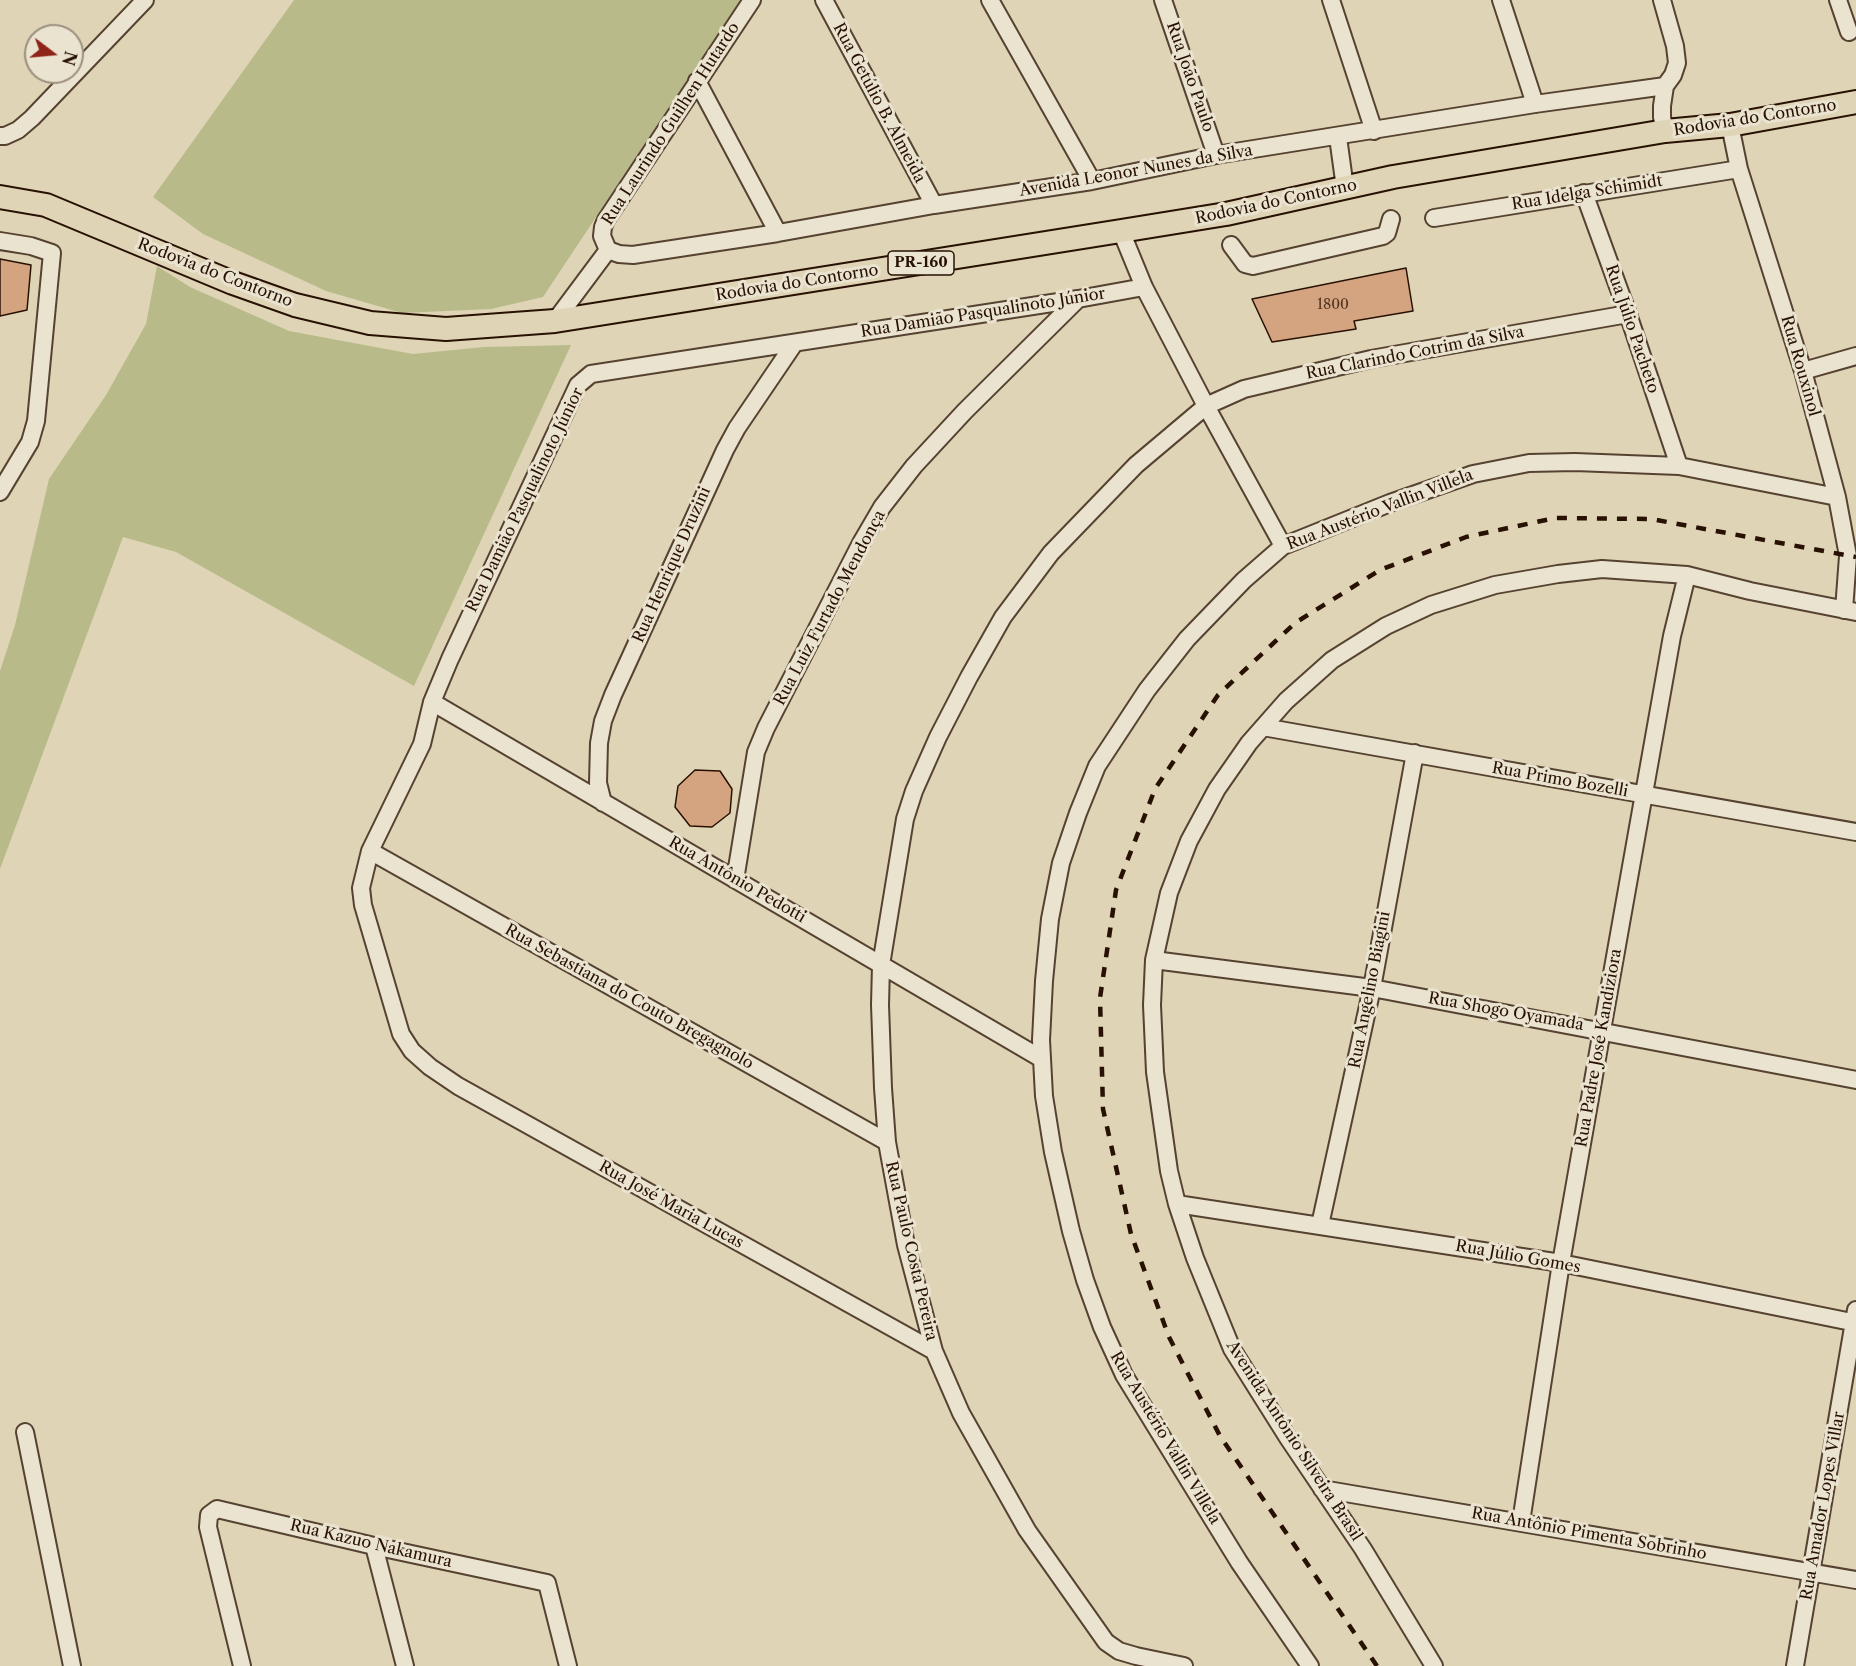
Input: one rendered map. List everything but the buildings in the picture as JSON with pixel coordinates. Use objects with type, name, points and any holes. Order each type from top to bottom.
[{"type":"main road","name":"Rodovia do Contorno","points":[[0,197],[46,205],[233,284],[295,305],[370,323],[446,329],[555,321],[1226,214],[1393,177],[1665,131],[1730,125],[1856,102]]},
{"type":"street","points":[[0,136],[18,130],[145,0]]},
{"type":"street","name":"Rua Laurindo Guilhen Hutardo","points":[[608,250],[602,236],[606,220],[752,0]]},
{"type":"street","name":"Rua Getúlio B. Almeida","points":[[824,0],[934,205]]},
{"type":"street","points":[[990,0],[1092,182]]},
{"type":"street","name":"Rua João Paulo","points":[[1163,0],[1216,155]]},
{"type":"street","points":[[1331,0],[1374,131]]},
{"type":"street","points":[[1501,0],[1535,104]]},
{"type":"street","points":[[1662,0],[1675,46],[1677,63],[1673,75],[1665,86],[1662,117],[1665,131]]},
{"type":"street","points":[[1838,0],[1849,33]]},
{"type":"street","points":[[697,81],[778,233]]},
{"type":"street","name":"Avenida Leonor Nunes da Silva","points":[[608,250],[633,255],[778,233],[934,205],[1092,182],[1216,155],[1535,104],[1665,86]]},
{"type":"street","name":"Rua Rouxinol","points":[[1730,125],[1739,169],[1803,371],[1837,497],[1848,556],[1850,611]]},
{"type":"street","points":[[1338,137],[1345,188]]},
{"type":"street","name":"Rua Idelga Schimidt","points":[[1434,218],[1739,169]]},
{"type":"street","name":"Rua Júlio Pacheto","points":[[1584,193],[1679,466]]},
{"type":"street","points":[[1231,245],[1245,264],[1253,267],[1383,236],[1387,233],[1391,219]]},
{"type":"street","points":[[1120,231],[1144,287],[1283,546]]},
{"type":"street","points":[[0,241],[31,246],[52,253],[36,421],[30,442],[0,492]]},
{"type":"street","points":[[555,321],[608,250]]},
{"type":"street","name":"Rua Damião Pasqualinoto Júnior","points":[[412,1051],[394,1017],[363,905],[361,888],[370,851],[422,744],[432,702],[578,385],[591,374],[794,344],[1144,287]]},
{"type":"street","name":"Rua Luiz Furtado Mendonça","points":[[735,880],[756,752],[766,728],[882,507],[914,466],[965,411],[1078,299]]},
{"type":"street","name":"Rua Clarindo Cotrim da Silva","points":[[1206,406],[1244,389],[1371,359],[1628,314]]},
{"type":"street","name":"Rua Henrique Druzini","points":[[603,803],[598,783],[599,743],[603,721],[613,695],[724,450],[794,344]]},
{"type":"street","points":[[1803,371],[1856,356]]},
{"type":"street","name":"Rua Paulo Costa Pereira","points":[[1184,1666],[1119,1651],[1106,1642],[1027,1530],[961,1413],[934,1351],[906,1245],[887,1142],[881,965],[899,848],[914,791],[938,737],[1003,617],[1059,544],[1136,465],[1206,406]]},
{"type":"street","name":"Rua Austério Vallin Villela","points":[[1310,1666],[1239,1562],[1124,1375],[1102,1327],[1085,1280],[1063,1197],[1044,1096],[1041,1041],[1044,981],[1052,908],[1061,863],[1097,766],[1135,708],[1187,639],[1244,580],[1283,546],[1390,503],[1473,474],[1540,462],[1679,466],[1837,497]]},
{"type":"street","name":"Avenida Antônio Silveira Brasil","points":[[1434,1666],[1363,1549],[1232,1349],[1194,1258],[1177,1204],[1168,1171],[1155,1072],[1152,1005],[1154,960],[1170,893],[1189,842],[1217,789],[1249,743],[1286,701],[1332,660],[1386,626],[1431,605],[1495,585],[1602,569],[1687,575],[1750,591],[1850,611]]},
{"type":"street","name":"Rua Padre José Kandiziora","points":[[1521,1522],[1561,1263],[1672,636],[1687,575]]},
{"type":"street","name":"Rua Antônio Pedotti","points":[[432,702],[1042,1059]]},
{"type":"street","name":"Rua Primo Bozelli","points":[[1263,727],[1856,832]]},
{"type":"street","name":"Rua Angelino Biagini","points":[[1320,1225],[1372,988],[1415,753]]},
{"type":"street","name":"Rua Sebastiana do Couto Bregagnolo","points":[[370,851],[887,1142]]},
{"type":"street","name":"Rua Shogo Oyamada","points":[[1154,960],[1372,988],[1856,1080]]},
{"type":"street","name":"Rua José Maria Lucas","points":[[412,1051],[458,1086],[934,1351]]},
{"type":"street","name":"Rua Júlio Gomes","points":[[1177,1204],[1561,1263],[1855,1319]]},
{"type":"street","name":"Rua Amador Lopes Villar","points":[[1795,1666],[1855,1319]]},
{"type":"street","points":[[25,1432],[72,1666]]},
{"type":"street","name":"Rua Antônio Pimenta Sobrinho","points":[[1323,1489],[1856,1580]]},
{"type":"street","name":"Rua Kazuo Nakamura","points":[[242,1666],[208,1527],[209,1515],[217,1509],[547,1583],[567,1666]]},
{"type":"street","points":[[374,1546],[405,1666]]},
{"type":"green space","points":[[294,0],[740,0],[543,297],[491,309],[402,313],[326,291],[203,234],[153,197]]},
{"type":"green space","points":[[157,266],[190,287],[289,331],[413,354],[484,347],[571,345],[414,686],[176,552],[123,537],[0,869],[0,671],[15,625],[49,479],[106,395],[146,324]]},
{"type":"railway","points":[[1377,1666],[1220,1436],[1169,1337],[1131,1234],[1103,1109],[1100,998],[1116,890],[1155,789],[1218,695],[1295,623],[1380,570],[1466,537],[1555,518],[1651,519],[1856,557]]}]
